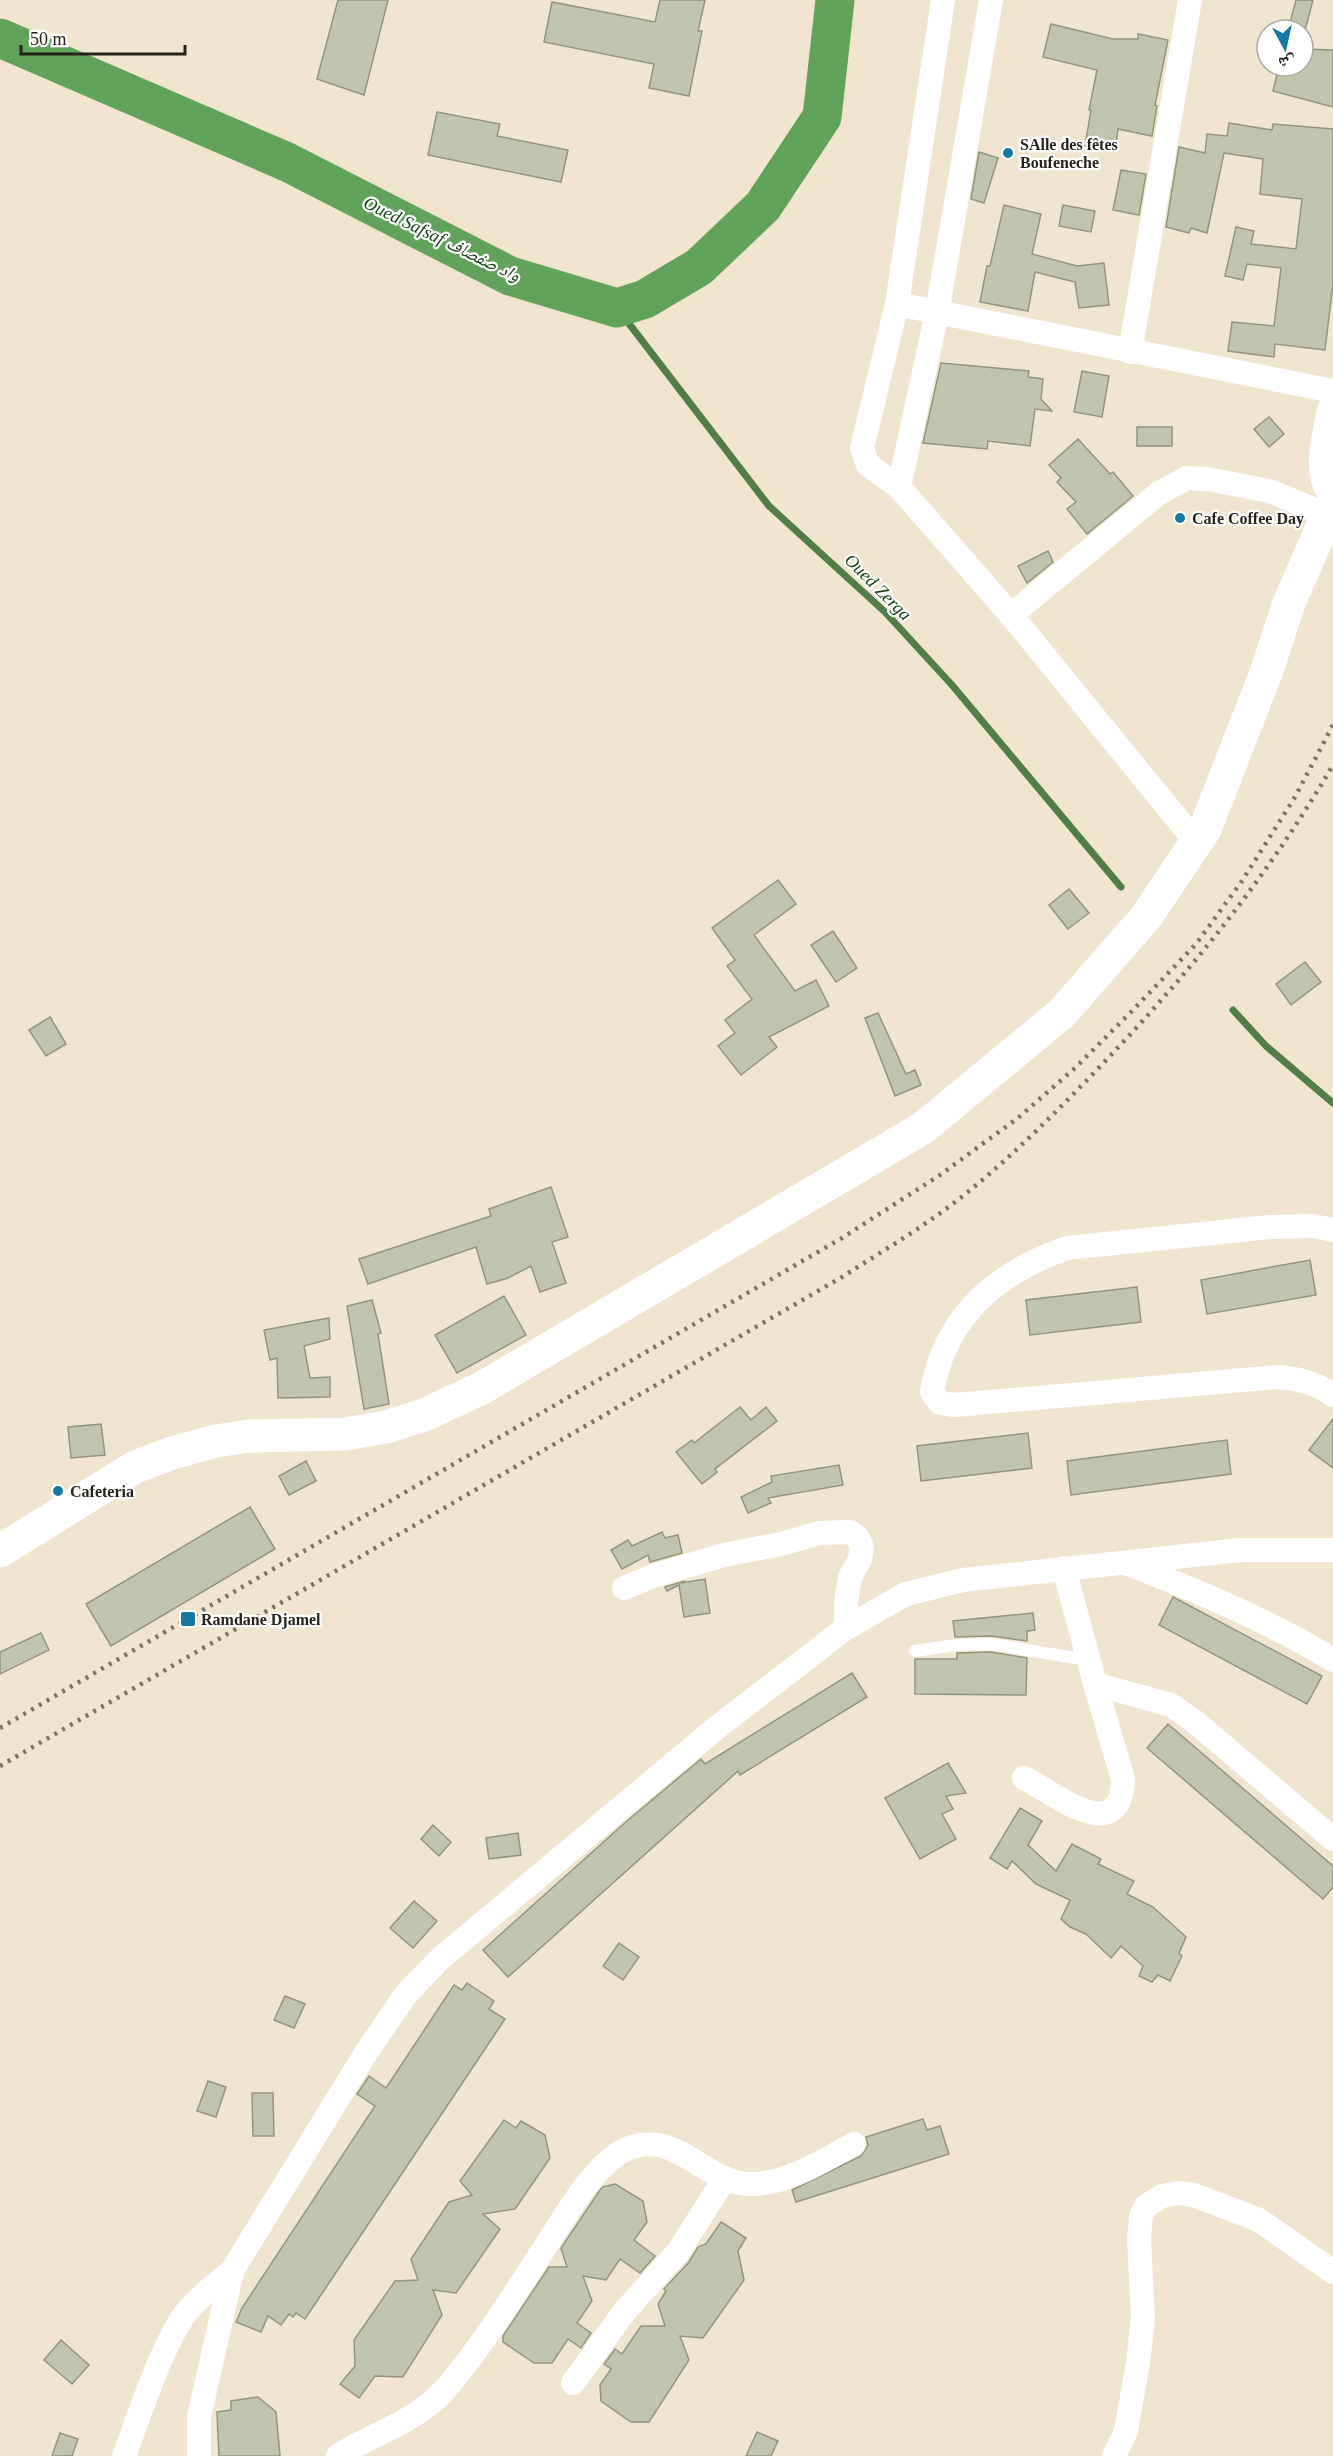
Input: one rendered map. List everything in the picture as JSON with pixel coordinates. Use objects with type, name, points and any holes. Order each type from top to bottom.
[{"type":"main road","points":[[0,1551],[135,1467],[172,1454],[216,1441],[249,1436],[345,1434],[386,1427],[424,1415],[482,1388],[923,1128],[1062,1013],[1146,917],[1205,830],[1266,673],[1289,603],[1331,503],[1325,466],[1333,411]]},
{"type":"street","points":[[943,0],[897,304],[863,435],[862,448],[868,465],[899,487],[1011,615],[1197,843]]},
{"type":"street","points":[[899,487],[937,313],[992,0]]},
{"type":"street","points":[[1130,352],[1190,0]]},
{"type":"street","points":[[897,304],[1333,391]]},
{"type":"street","points":[[1011,615],[1159,493],[1187,478],[1237,483],[1331,503]]},
{"type":"street","points":[[1333,1230],[1313,1226],[1270,1227],[1067,1248],[1043,1256],[1001,1279],[962,1319],[935,1373],[932,1392],[940,1403],[955,1405],[1278,1377],[1300,1379],[1322,1387],[1333,1395]]},
{"type":"street","points":[[624,1588],[653,1576],[724,1555],[781,1544],[819,1533],[850,1532],[858,1538],[862,1547],[860,1559],[850,1577],[846,1603],[846,1628]]},
{"type":"street","points":[[199,2456],[199,2416],[232,2271],[364,2055],[406,1994],[441,1958],[715,1729],[846,1628],[906,1594],[963,1580],[1120,1561],[1240,1550],[1333,1550]]},
{"type":"street","points":[[1120,1561],[1192,1589],[1273,1626],[1333,1660]]},
{"type":"street","points":[[1024,1778],[1065,1802],[1086,1811],[1101,1814],[1111,1811],[1119,1804],[1123,1794],[1123,1779],[1087,1660],[1064,1568]]},
{"type":"street","points":[[1095,1684],[1171,1705],[1194,1721],[1333,1839]]},
{"type":"street","points":[[338,2456],[419,2414],[447,2388],[483,2342],[573,2204],[605,2165],[618,2154],[632,2147],[663,2145],[683,2153],[725,2178],[747,2184],[766,2183],[788,2176],[854,2145]]},
{"type":"street","points":[[573,2383],[624,2312],[678,2252],[725,2178]]},
{"type":"street","points":[[1114,2456],[1126,2431],[1136,2383],[1143,2318],[1139,2238],[1141,2216],[1146,2206],[1162,2196],[1178,2193],[1194,2195],[1259,2220],[1333,2272]]},
{"type":"street","points":[[124,2456],[160,2364],[180,2321],[205,2293],[232,2271]]},
{"type":"lane","points":[[915,1651],[956,1645],[992,1644],[1087,1660]]},
{"type":"building","points":[[338,0],[388,0],[364,95],[317,79]]},
{"type":"building","points":[[660,0],[705,0],[698,31],[702,31],[689,96],[649,88],[654,64],[544,42],[552,2],[655,22]]},
{"type":"building","points":[[1296,0],[1313,0],[1308,18],[1291,18]]},
{"type":"building","points":[[1051,24],[1113,39],[1138,39],[1138,34],[1168,40],[1155,105],[1157,106],[1152,136],[1118,129],[1115,150],[1085,146],[1097,70],[1043,57]]},
{"type":"building","points":[[1315,49],[1333,50],[1333,107],[1273,91],[1276,78],[1315,78]]},
{"type":"building","points":[[437,112],[500,124],[497,136],[568,150],[561,182],[428,155]]},
{"type":"building","points":[[1229,123],[1272,130],[1273,124],[1333,129],[1333,284],[1325,350],[1275,344],[1274,357],[1228,351],[1232,322],[1274,326],[1281,268],[1247,264],[1243,280],[1225,276],[1236,227],[1254,231],[1251,244],[1296,249],[1302,199],[1260,194],[1263,159],[1224,153],[1207,233],[1191,228],[1189,233],[1166,227],[1179,147],[1205,153],[1207,134],[1227,136]]},
{"type":"building","points":[[979,152],[998,158],[984,203],[971,199]]},
{"type":"building","points":[[1121,170],[1146,174],[1139,215],[1113,210]]},
{"type":"building","points":[[1004,205],[1041,214],[1032,254],[1077,266],[1104,263],[1109,305],[1079,308],[1075,282],[1035,272],[1028,311],[980,302],[987,266],[990,266]]},
{"type":"building","points":[[1063,205],[1095,211],[1091,232],[1059,226]]},
{"type":"building","points":[[941,363],[1029,371],[1028,377],[1043,379],[1041,399],[1052,411],[1035,409],[1030,446],[988,441],[987,449],[923,443]]},
{"type":"building","points":[[1082,371],[1109,376],[1102,417],[1074,412]]},
{"type":"building","points":[[1269,417],[1284,434],[1269,447],[1254,429]]},
{"type":"building","points":[[1137,427],[1172,427],[1172,446],[1137,446]]},
{"type":"building","points":[[1078,439],[1110,474],[1113,472],[1133,496],[1087,534],[1067,509],[1076,502],[1057,482],[1061,478],[1049,465]]},
{"type":"building","points":[[1048,551],[1053,562],[1027,583],[1018,566]]},
{"type":"building","points":[[778,880],[796,904],[754,935],[795,991],[816,980],[829,1006],[769,1037],[777,1047],[741,1075],[718,1046],[735,1033],[725,1020],[752,999],[727,966],[735,960],[712,928]]},
{"type":"building","points":[[1069,889],[1089,913],[1068,929],[1049,905]]},
{"type":"building","points":[[833,931],[857,968],[836,982],[811,945]]},
{"type":"building","points":[[1305,962],[1321,982],[1291,1005],[1276,984]]},
{"type":"building","points":[[878,1013],[906,1074],[915,1070],[921,1085],[895,1096],[865,1018]]},
{"type":"building","points":[[50,1017],[66,1044],[46,1056],[29,1030]]},
{"type":"building","points":[[551,1187],[568,1237],[552,1242],[566,1283],[540,1292],[531,1266],[508,1278],[487,1284],[476,1247],[368,1284],[359,1259],[491,1216],[489,1209]]},
{"type":"building","points":[[1310,1260],[1316,1295],[1207,1314],[1201,1280]]},
{"type":"building","points":[[1137,1287],[1141,1322],[1030,1335],[1026,1300]]},
{"type":"building","points":[[504,1296],[526,1335],[457,1373],[435,1335]]},
{"type":"building","points":[[372,1300],[381,1333],[378,1334],[389,1404],[364,1409],[347,1306]]},
{"type":"building","points":[[329,1318],[330,1339],[304,1346],[310,1378],[330,1377],[330,1397],[278,1398],[277,1358],[270,1360],[264,1330]]},
{"type":"building","points":[[740,1407],[751,1420],[766,1407],[777,1421],[715,1469],[717,1472],[702,1484],[676,1452],[692,1440],[694,1443]]},
{"type":"building","points":[[1333,1419],[1333,1468],[1309,1450]]},
{"type":"building","points":[[101,1424],[105,1455],[71,1458],[68,1427]]},
{"type":"building","points":[[1028,1433],[1032,1468],[921,1481],[917,1446]]},
{"type":"building","points":[[1227,1440],[1231,1474],[1071,1495],[1067,1461]]},
{"type":"building","points":[[306,1461],[316,1481],[289,1495],[279,1476]]},
{"type":"building","points":[[839,1465],[843,1485],[768,1498],[771,1503],[748,1513],[741,1497],[772,1482],[771,1476]]},
{"type":"building","points":[[250,1507],[275,1549],[111,1646],[86,1604]]},
{"type":"building","points":[[662,1532],[665,1538],[678,1535],[682,1553],[650,1562],[648,1555],[622,1569],[611,1550],[628,1540],[632,1546]]},
{"type":"building","points":[[705,1579],[710,1613],[684,1617],[679,1585],[667,1591],[665,1587],[685,1581],[681,1583]]},
{"type":"building","points":[[1173,1597],[1322,1676],[1307,1704],[1159,1625]]},
{"type":"building","points":[[1033,1613],[1035,1630],[1027,1631],[1027,1641],[992,1636],[955,1637],[953,1621]]},
{"type":"building","points":[[41,1633],[49,1650],[0,1674],[0,1652]]},
{"type":"building","points":[[991,1652],[1027,1658],[1026,1695],[915,1694],[915,1659],[957,1659],[957,1653]]},
{"type":"building","points":[[852,1673],[867,1697],[740,1775],[738,1771],[508,1977],[483,1950],[627,1821],[701,1759],[705,1764]]},
{"type":"building","points":[[1168,1724],[1333,1866],[1333,1887],[1323,1899],[1147,1748]]},
{"type":"building","points":[[948,1763],[966,1793],[946,1796],[953,1809],[942,1814],[956,1839],[920,1859],[885,1798]]},
{"type":"building","points":[[1020,1808],[1042,1821],[1028,1845],[1056,1871],[1072,1844],[1101,1859],[1098,1864],[1134,1881],[1127,1894],[1153,1907],[1186,1937],[1179,1953],[1182,1956],[1170,1981],[1158,1975],[1152,1982],[1139,1976],[1143,1966],[1121,1946],[1111,1958],[1086,1934],[1070,1927],[1061,1919],[1070,1900],[1036,1884],[1012,1861],[1007,1869],[990,1858]]},
{"type":"building","points":[[433,1825],[451,1842],[439,1856],[421,1839]]},
{"type":"building","points":[[518,1833],[521,1855],[489,1859],[486,1838]]},
{"type":"building","points":[[414,1901],[437,1921],[413,1948],[390,1928]]},
{"type":"building","points":[[619,1943],[639,1957],[623,1980],[603,1966]]},
{"type":"building","points":[[467,1983],[494,2001],[489,2009],[505,2019],[305,2319],[296,2313],[293,2317],[289,2314],[281,2325],[268,2316],[261,2332],[236,2322],[242,2308],[375,2106],[357,2094],[369,2076],[386,2088],[454,1985],[462,1990]]},
{"type":"building","points":[[285,1996],[305,2004],[294,2028],[274,2020]]},
{"type":"building","points":[[208,2081],[226,2087],[216,2117],[197,2111]]},
{"type":"building","points":[[252,2093],[273,2093],[274,2136],[253,2136]]},
{"type":"building","points":[[923,2119],[927,2130],[940,2126],[949,2154],[796,2202],[792,2190],[861,2156],[868,2145],[866,2137]]},
{"type":"building","points":[[504,2120],[516,2128],[521,2121],[545,2135],[550,2158],[515,2209],[483,2214],[500,2229],[456,2293],[433,2290],[442,2315],[403,2377],[375,2376],[359,2398],[340,2384],[355,2366],[354,2340],[395,2281],[418,2280],[411,2259],[449,2202],[472,2195],[460,2181]]},
{"type":"building","points":[[615,2184],[643,2201],[647,2222],[634,2240],[655,2256],[640,2273],[620,2259],[606,2280],[583,2276],[592,2301],[577,2323],[591,2333],[581,2348],[568,2339],[552,2363],[534,2363],[503,2342],[503,2336],[549,2267],[567,2267],[561,2248],[600,2190]]},
{"type":"building","points":[[721,2222],[746,2238],[738,2251],[744,2280],[703,2338],[680,2336],[689,2360],[649,2422],[631,2422],[601,2401],[600,2385],[611,2369],[604,2364],[615,2349],[622,2354],[641,2326],[665,2326],[658,2304],[666,2291],[664,2289],[689,2262],[698,2247],[706,2244]]},
{"type":"building","points":[[61,2340],[89,2365],[72,2384],[44,2360]]},
{"type":"building","points":[[258,2397],[276,2412],[280,2456],[219,2456],[217,2412],[231,2410],[231,2401]]},
{"type":"building","points":[[757,2432],[778,2441],[771,2456],[746,2456]]},
{"type":"building","points":[[60,2433],[78,2439],[72,2456],[52,2456]]},
{"type":"waterway","name":"Oued Safsaf واد صفصاف","points":[[0,38],[287,162],[510,276],[617,308],[645,299],[699,267],[763,206],[822,117],[835,0]]},
{"type":"waterway","name":"Oued Zerga","points":[[617,308],[769,506],[885,612],[952,685],[1121,887]]},
{"type":"waterway","name":"Oued Zerga","points":[[1233,1010],[1266,1046],[1333,1103]]},
{"type":"railway","points":[[0,1728],[842,1238],[940,1175],[1018,1118],[1075,1068],[1196,944],[1242,881],[1295,797],[1333,725]]},
{"type":"railway","points":[[0,1766],[842,1277],[945,1210],[993,1171],[1041,1126],[1157,1005],[1250,891],[1333,765]]},
{"type":"place","name":"SAlle des fêtes Boufeneche","points":[[1008,153]]},
{"type":"place","name":"Cafe Coffee Day","points":[[1180,518]]},
{"type":"place","name":"Cafeteria","points":[[58,1491]]},
{"type":"place","name":"Ramdane Djamel","points":[[188,1619]]}]
